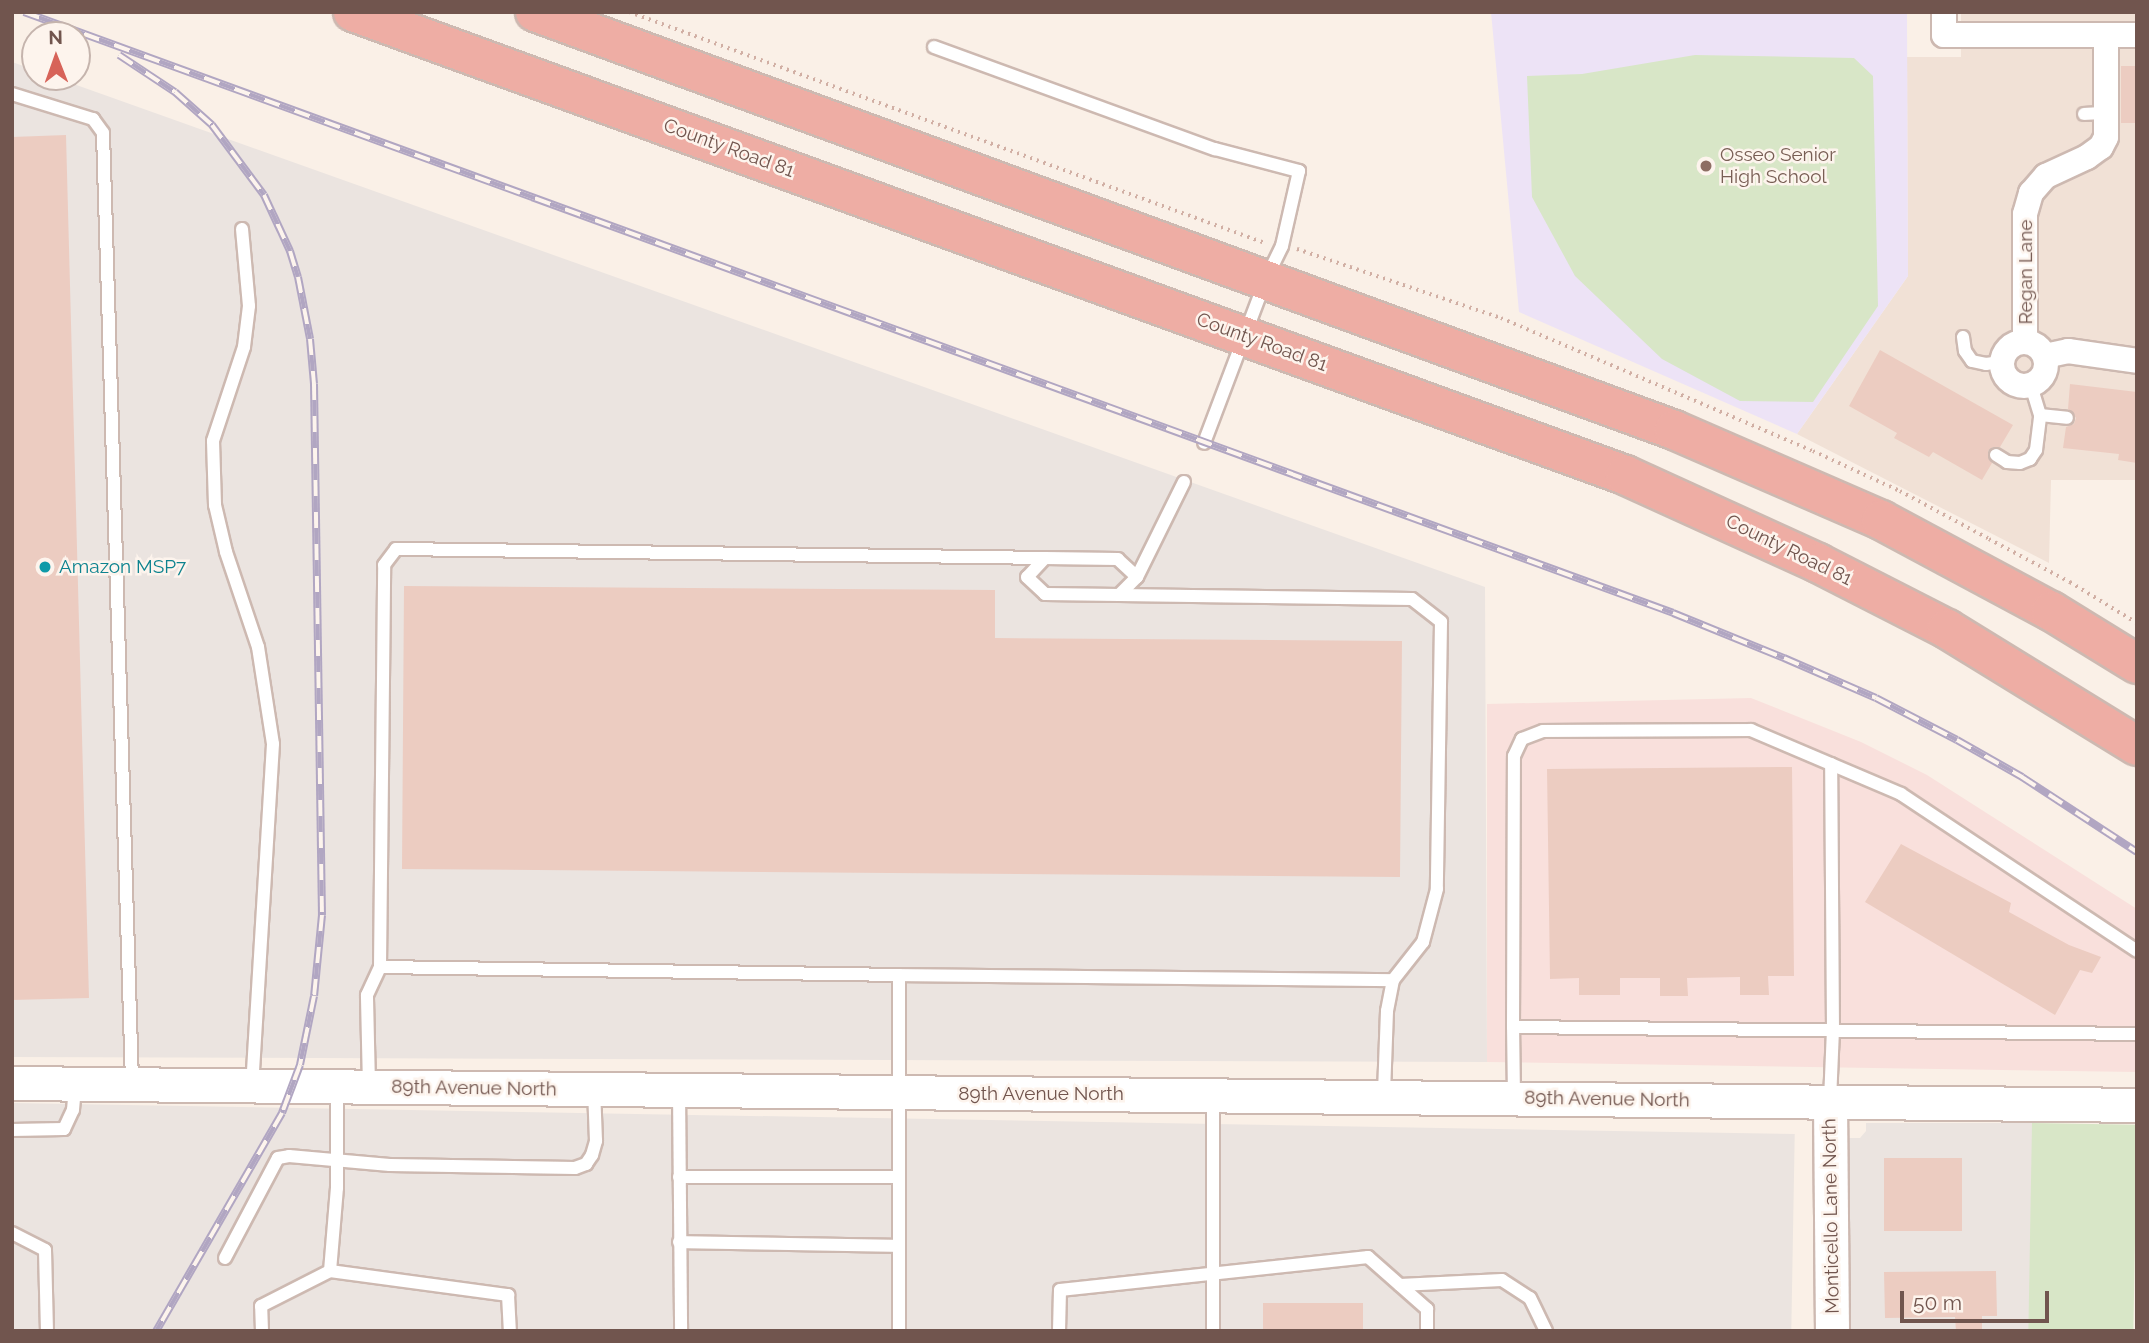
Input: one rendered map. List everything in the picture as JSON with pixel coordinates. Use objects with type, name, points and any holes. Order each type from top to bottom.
[{"type":"highway","name":"County Road 81","points":[[353,12],[1245,335],[1682,499],[1947,629],[2137,746]]},
{"type":"highway","points":[[535,12],[1674,430],[1881,520],[2051,611],[2137,664]]},
{"type":"street","points":[[1944,23],[2137,35]]},
{"type":"street","name":"Regan Lane","points":[[2025,341],[2025,214],[2031,193],[2046,176],[2087,157],[2101,147],[2106,137],[2095,113],[2106,35]]},
{"type":"street","name":"Regan Lane","points":[[2001,362],[2009,346],[2025,341],[2041,349],[2045,356]]},
{"type":"street","points":[[2001,362],[2002,371],[2013,384],[2031,385],[2044,374],[2045,356],[2068,351],[2137,361]]},
{"type":"street","name":"89th Avenue North","points":[[12,1083],[2137,1105]]},
{"type":"street","name":"Monticello Lane North","points":[[1829,1102],[1832,1331]]},
{"type":"lane","points":[[934,47],[1215,149],[1299,171],[1282,246],[1266,279],[1204,443]]},
{"type":"lane","points":[[12,94],[93,118],[103,133],[132,1084]]},
{"type":"lane","points":[[242,229],[249,306],[244,347],[213,441],[215,505],[226,552],[258,647],[273,744],[251,1084]]},
{"type":"lane","points":[[1963,337],[1965,351],[1972,361],[1986,364],[2001,362]]},
{"type":"lane","points":[[1996,455],[2007,462],[2020,463],[2030,459],[2036,450],[2040,415],[2031,385]]},
{"type":"lane","points":[[2040,415],[2067,418]]},
{"type":"lane","points":[[1119,595],[1137,577],[1184,482]]},
{"type":"lane","points":[[330,1271],[338,1163],[367,995],[380,967],[384,565],[396,549],[1118,559],[1137,577]]},
{"type":"lane","points":[[1045,558],[1027,577],[1045,594],[1412,599],[1441,622],[1437,889],[1423,942],[1393,980],[1387,1011],[1384,1097]]},
{"type":"lane","points":[[1514,1098],[1514,756],[1522,739],[1543,731],[1751,730],[1901,793],[2137,951]]},
{"type":"lane","points":[[1829,1102],[1833,1030],[1831,764]]},
{"type":"lane","points":[[380,967],[1393,980]]},
{"type":"lane","points":[[899,975],[897,1093],[900,1331]]},
{"type":"lane","points":[[1513,1027],[2137,1034]]},
{"type":"lane","points":[[12,1130],[64,1129],[73,1110],[75,1084]]},
{"type":"lane","points":[[225,1258],[278,1158],[289,1156],[338,1163],[575,1168],[586,1164],[596,1141],[594,1090]]},
{"type":"lane","points":[[679,1090],[681,1331]]},
{"type":"lane","points":[[1213,1095],[1213,1331]]},
{"type":"lane","points":[[679,1177],[898,1177]]},
{"type":"lane","points":[[12,1233],[45,1250],[47,1331]]},
{"type":"lane","points":[[680,1242],[899,1246]]},
{"type":"lane","points":[[1059,1331],[1060,1290],[1368,1257],[1427,1309],[1427,1331]]},
{"type":"lane","points":[[262,1331],[261,1306],[330,1271],[509,1295],[510,1331]]},
{"type":"lane","points":[[1400,1284],[1502,1280],[1530,1298],[1546,1331]]},
{"type":"shaded area","name":"Osseo Senior High School","points":[[1491,12],[1907,12],[1908,276],[1797,434],[1519,312]]},
{"type":"shaded area","points":[[1961,12],[2137,12],[2137,480],[2051,480],[2049,563],[1797,434],[1908,276],[1907,57],[1961,57]]},
{"type":"shaded area","points":[[12,62],[21,65],[21,91],[91,90],[1485,587],[1487,1062],[12,1057]]},
{"type":"shaded area","points":[[1751,698],[1861,742],[1927,775],[2137,909],[2137,1072],[1487,1062],[1487,704]]},
{"type":"shaded area","points":[[12,1103],[1795,1134],[1791,1331],[12,1331]]},
{"type":"shaded area","points":[[1866,1123],[2032,1123],[2032,1331],[1851,1331],[1849,1138],[1860,1138],[1866,1131]]},
{"type":"green space","name":"Osseo Senior High School","points":[[1695,55],[1854,58],[1873,76],[1878,306],[1813,402],[1740,401],[1662,359],[1575,276],[1532,197],[1527,76],[1582,74]]},
{"type":"green space","points":[[2032,1123],[2137,1125],[2133,1331],[2028,1331]]},
{"type":"building","points":[[2121,66],[2137,66],[2137,123],[2121,123]]},
{"type":"building","name":"Amazon MSP7","points":[[66,135],[89,998],[12,1000],[12,137]]},
{"type":"building","points":[[1880,350],[2013,425],[2000,447],[1993,447],[1988,451],[1992,463],[1982,480],[1933,452],[1929,457],[1894,438],[1897,433],[1849,406]]},
{"type":"building","points":[[2070,384],[2137,392],[2137,463],[2118,460],[2119,454],[2063,448],[2066,427],[2074,424],[2076,418],[2068,409]]},
{"type":"building","points":[[404,586],[995,590],[995,638],[1402,641],[1400,877],[402,869]]},
{"type":"building","points":[[1792,767],[1794,976],[1768,976],[1769,995],[1740,995],[1740,977],[1687,978],[1688,996],[1660,996],[1660,978],[1620,978],[1620,995],[1579,995],[1579,978],[1550,979],[1547,769]]},
{"type":"building","points":[[1901,844],[2011,903],[2009,912],[2069,945],[2101,957],[2092,973],[2080,970],[2055,1015],[1865,902]]},
{"type":"building","points":[[1884,1158],[1962,1158],[1962,1231],[1884,1231]]},
{"type":"building","points":[[1996,1271],[1997,1316],[1982,1316],[1982,1331],[1956,1331],[1955,1317],[1885,1318],[1884,1272]]},
{"type":"building","points":[[1263,1303],[1363,1303],[1363,1331],[1263,1331]]},
{"type":"railway","points":[[24,12],[1673,613],[1876,698],[2022,777],[2137,852]]},
{"type":"railway","points":[[119,55],[175,92],[212,125],[264,195],[290,251],[298,277],[310,339],[314,384],[322,915],[314,996],[300,1065],[282,1113],[156,1331]]},
{"type":"place","name":"Osseo Senior High School","points":[[1706,166]]},
{"type":"place","name":"Amazon MSP7","points":[[45,567]]}]
